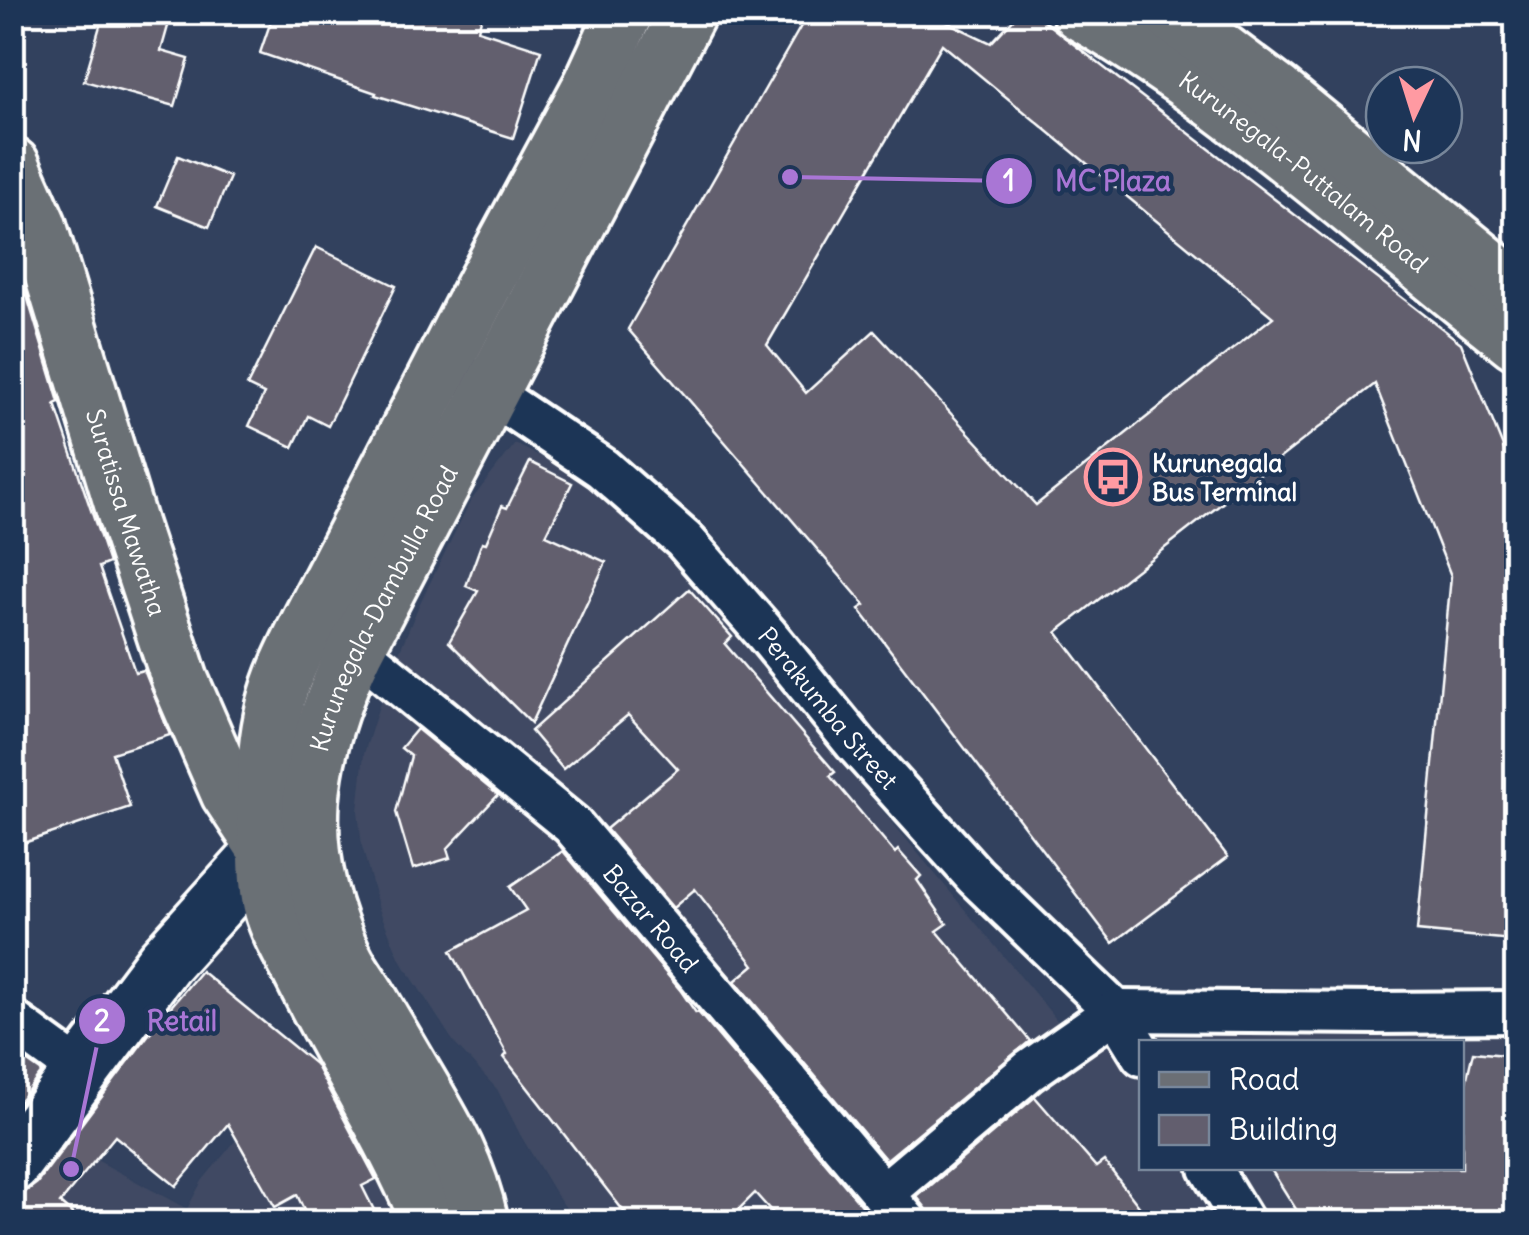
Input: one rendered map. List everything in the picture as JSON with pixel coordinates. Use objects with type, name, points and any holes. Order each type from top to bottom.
[{"type":"main road","points":[[430,1222],[394,1144],[318,1009],[273,911],[267,882],[264,800],[271,724],[287,668],[311,619],[592,84],[625,12]]},
{"type":"main road","name":"Kurunegala-Puttalam Road","points":[[1080,12],[1196,87],[1322,183],[1516,342]]},
{"type":"main road","name":"Kurunegala-Puttalam Road","points":[[1169,12],[1277,93],[1516,289]]},
{"type":"main road","name":"Kurunegala-Dambulla Road","points":[[480,1222],[472,1188],[452,1139],[344,958],[314,873],[310,835],[313,776],[326,718],[356,648],[688,13]]},
{"type":"main road","name":"Suratissa Mawatha","points":[[12,166],[38,224],[180,680],[230,793],[266,850]]},
{"type":"main road","points":[[12,1164],[164,962],[266,850]]},
{"type":"street","name":"Perakumba Street","points":[[444,362],[602,468],[684,540],[855,744],[975,876],[1115,1011],[1139,1050]]},
{"type":"street","name":"Bazar Road","points":[[311,619],[356,648],[572,825],[895,1208]]},
{"type":"street","points":[[895,1208],[1029,1071],[1115,1011],[1516,1012]]},
{"type":"street","points":[[12,1021],[82,1072]]},
{"type":"street","points":[[1211,1170],[1243,1222]]},
{"type":"shaded area","points":[[515,444],[584,478],[657,540],[1065,1030],[1115,1011],[1516,1024],[1516,1222],[576,1222],[521,1136],[497,1089],[455,1044],[400,959],[379,909],[362,846],[358,811],[364,754],[387,680],[561,817],[398,655],[470,502]]},
{"type":"shaded area","points":[[314,1060],[364,1129],[411,1222],[13,1222],[12,1189],[46,1148],[76,1149],[187,1209],[202,1181],[281,1086]]},
{"type":"building","points":[[104,12],[172,12],[161,51],[189,59],[175,106],[84,81]]},
{"type":"building","points":[[274,12],[483,12],[478,30],[541,50],[513,138],[375,95],[260,53]]},
{"type":"building","points":[[809,12],[926,12],[991,43],[1020,12],[1032,12],[1461,343],[1516,479],[1516,901],[1512,940],[1417,931],[1451,576],[1375,384],[1057,632],[1228,857],[1113,943],[859,609],[865,605],[628,329]],"holes":[[[942,44],[1273,317],[1036,505],[874,331],[806,393],[767,345]]]},
{"type":"building","points":[[178,156],[230,177],[209,227],[157,206]]},
{"type":"building","points":[[316,247],[396,286],[328,426],[308,416],[293,447],[249,426],[264,394],[247,386]]},
{"type":"building","points":[[12,260],[16,260],[59,402],[55,404],[109,563],[99,567],[135,672],[144,670],[170,735],[112,753],[130,807],[12,847]]},
{"type":"building","points":[[530,462],[572,483],[546,535],[606,562],[531,723],[449,642],[478,591],[466,586],[482,542],[486,543],[502,506],[507,508]]},
{"type":"building","points":[[689,589],[732,637],[725,644],[835,772],[830,776],[895,853],[898,850],[921,876],[917,880],[947,924],[937,931],[1030,1041],[886,1160],[735,981],[754,965],[695,889],[673,908],[606,829],[678,769],[628,715],[563,769],[531,731]]},
{"type":"building","points":[[417,729],[498,795],[447,849],[450,858],[413,869],[396,812],[411,756],[401,748]]},
{"type":"building","points":[[563,851],[876,1222],[781,1222],[755,1193],[726,1222],[632,1222],[504,1057],[507,1054],[451,951],[526,910],[510,887]]},
{"type":"building","points":[[201,971],[315,1064],[376,1179],[362,1186],[380,1222],[310,1222],[297,1195],[275,1207],[228,1124],[176,1186],[115,1136],[60,1203],[82,1222],[12,1222],[12,1195],[37,1183]]},
{"type":"building","points":[[12,1051],[42,1072],[12,1111]]},
{"type":"building","points":[[1473,1052],[1516,1056],[1516,1222],[1304,1222],[1271,1170],[1464,1170],[1464,1090]]},
{"type":"building","points":[[1035,1097],[1096,1167],[1104,1161],[1151,1222],[930,1222],[917,1197]]},
{"type":"place","name":"MC Plaza","points":[[790,177]]},
{"type":"place","name":"Kurunegala Bus Terminal","points":[[1113,477]]},
{"type":"place","name":"Retail","points":[[71,1169]]}]
